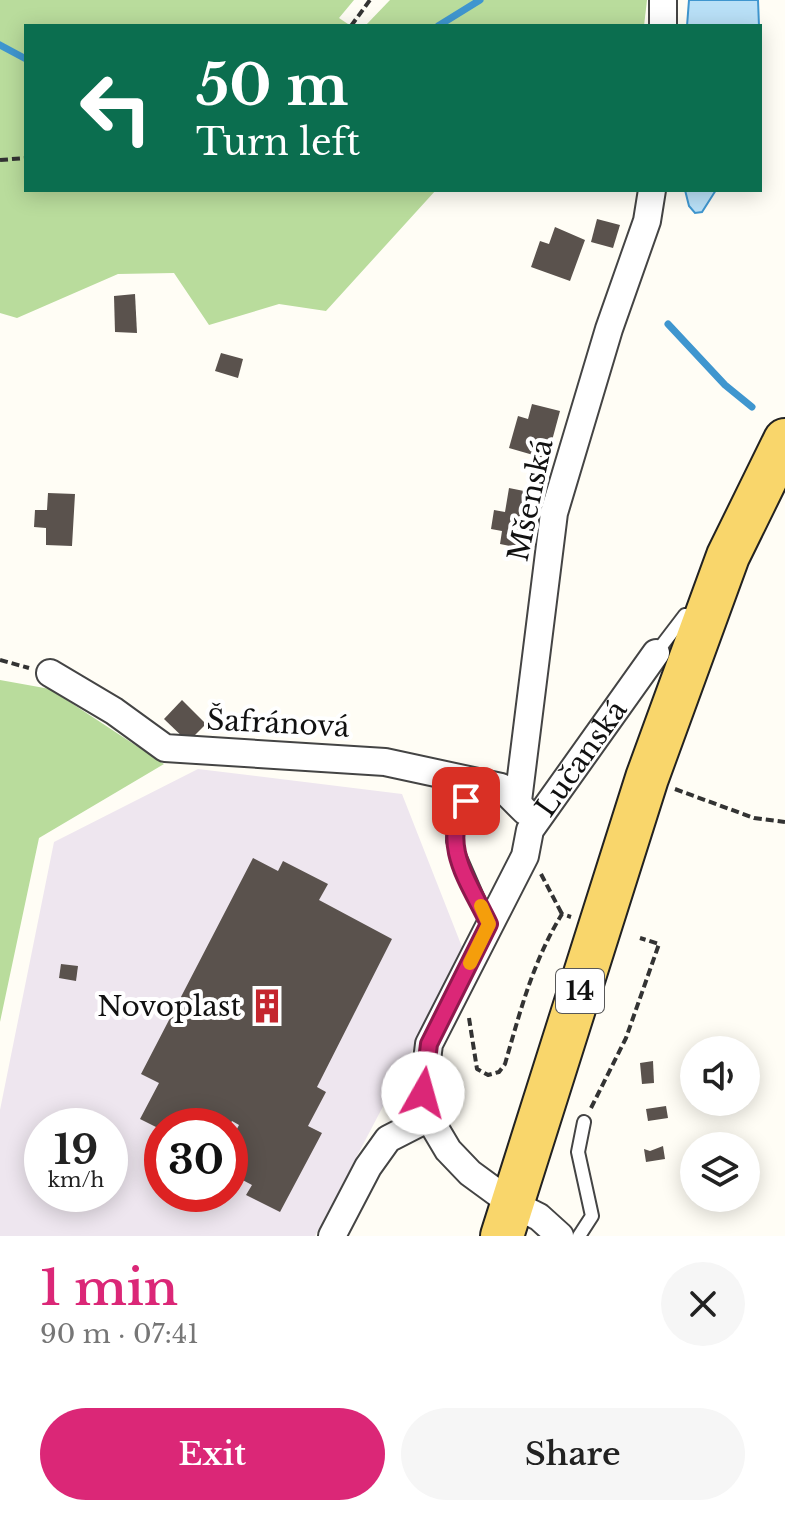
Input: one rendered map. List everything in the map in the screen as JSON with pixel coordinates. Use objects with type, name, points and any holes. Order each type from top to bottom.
[{"type":"main road","name":"14","points":[[507,1220],[647,778],[728,556],[785,440]]},
{"type":"street","points":[[663,0],[663,24]]},
{"type":"street","name":"Mšenská","points":[[530,830],[526,813],[518,801],[554,513],[609,329],[647,221],[652,192]]},
{"type":"street","name":"Lučanská","points":[[429,1118],[423,1093],[429,1044],[525,856],[530,830],[656,653]]},
{"type":"street","name":"Šafránová","points":[[50,673],[114,711],[165,748],[385,762],[501,787],[518,801]]},
{"type":"street","points":[[332,1236],[368,1167],[388,1139],[429,1118],[448,1150],[507,1220],[539,1217],[560,1236]]},
{"type":"lane","name":"Lučanská","points":[[656,653],[685,615]]},
{"type":"lane","points":[[478,782],[454,820],[453,841],[489,924]]},
{"type":"lane","points":[[579,1236],[592,1216],[578,1152],[584,1122]]},
{"type":"path","points":[[352,24],[370,0]]},
{"type":"path","points":[[0,160],[24,158]]},
{"type":"path","points":[[647,778],[754,818],[785,822]]},
{"type":"path","points":[[538,867],[562,914],[571,917]]},
{"type":"path","points":[[448,1008],[471,1019],[477,1069],[488,1075],[499,1072],[505,1064],[525,992],[545,941],[562,914]]},
{"type":"path","points":[[584,1122],[626,1038],[659,944],[640,938]]},
{"type":"shaded area","points":[[198,769],[402,794],[464,952],[315,1236],[0,1236],[0,1110],[54,842]]},
{"type":"green space","points":[[0,0],[354,0],[339,18],[348,24],[24,24],[24,192],[434,192],[326,311],[279,304],[209,325],[174,273],[118,274],[17,318],[0,313]]},
{"type":"green space","points":[[390,0],[647,0],[644,24],[367,24]]},
{"type":"green space","points":[[0,680],[50,689],[164,764],[39,838],[0,1022]]},
{"type":"water","points":[[689,0],[758,0],[759,24],[687,24]]},
{"type":"water","points":[[686,192],[715,192],[702,212],[695,213],[689,206]]},
{"type":"building","points":[[597,219],[620,225],[613,248],[591,242]]},
{"type":"building","points":[[555,227],[585,240],[570,281],[531,267],[540,241],[549,244]]},
{"type":"building","points":[[135,294],[137,333],[115,332],[114,296]]},
{"type":"building","points":[[221,353],[243,359],[238,378],[215,371]]},
{"type":"building","points":[[532,404],[560,411],[547,459],[509,448],[518,416],[528,419]]},
{"type":"building","points":[[509,488],[539,494],[531,550],[500,544],[502,531],[491,529],[494,510],[505,512]]},
{"type":"building","points":[[48,493],[75,494],[72,546],[46,545],[46,528],[34,527],[35,510],[47,510]]},
{"type":"building","points":[[182,700],[206,724],[188,742],[164,719]]},
{"type":"building","name":"Novoplast","points":[[253,858],[278,871],[283,861],[328,884],[319,900],[392,939],[317,1087],[326,1092],[308,1126],[322,1133],[280,1212],[248,1196],[252,1185],[248,1183],[248,1108],[146,1108],[159,1083],[141,1074]]},
{"type":"building","points":[[61,964],[78,966],[76,981],[59,978]]},
{"type":"building","points":[[653,1061],[654,1083],[642,1084],[640,1063]]},
{"type":"building","points":[[666,1106],[668,1118],[648,1121],[646,1109]]},
{"type":"building","points":[[663,1146],[665,1159],[646,1162],[644,1149],[650,1151]]},
{"type":"waterway","points":[[441,24],[480,0]]},
{"type":"waterway","points":[[0,45],[24,58]]},
{"type":"waterway","points":[[668,324],[725,385],[752,407]]},
{"type":"slow traffic","points":[[470,963],[489,924],[481,906]]},
{"type":"place","name":"Novoplast","points":[[267,1006]]},
{"type":"route","points":[[423,1093],[429,1044],[489,924],[453,841],[454,820],[466,801]]}]
